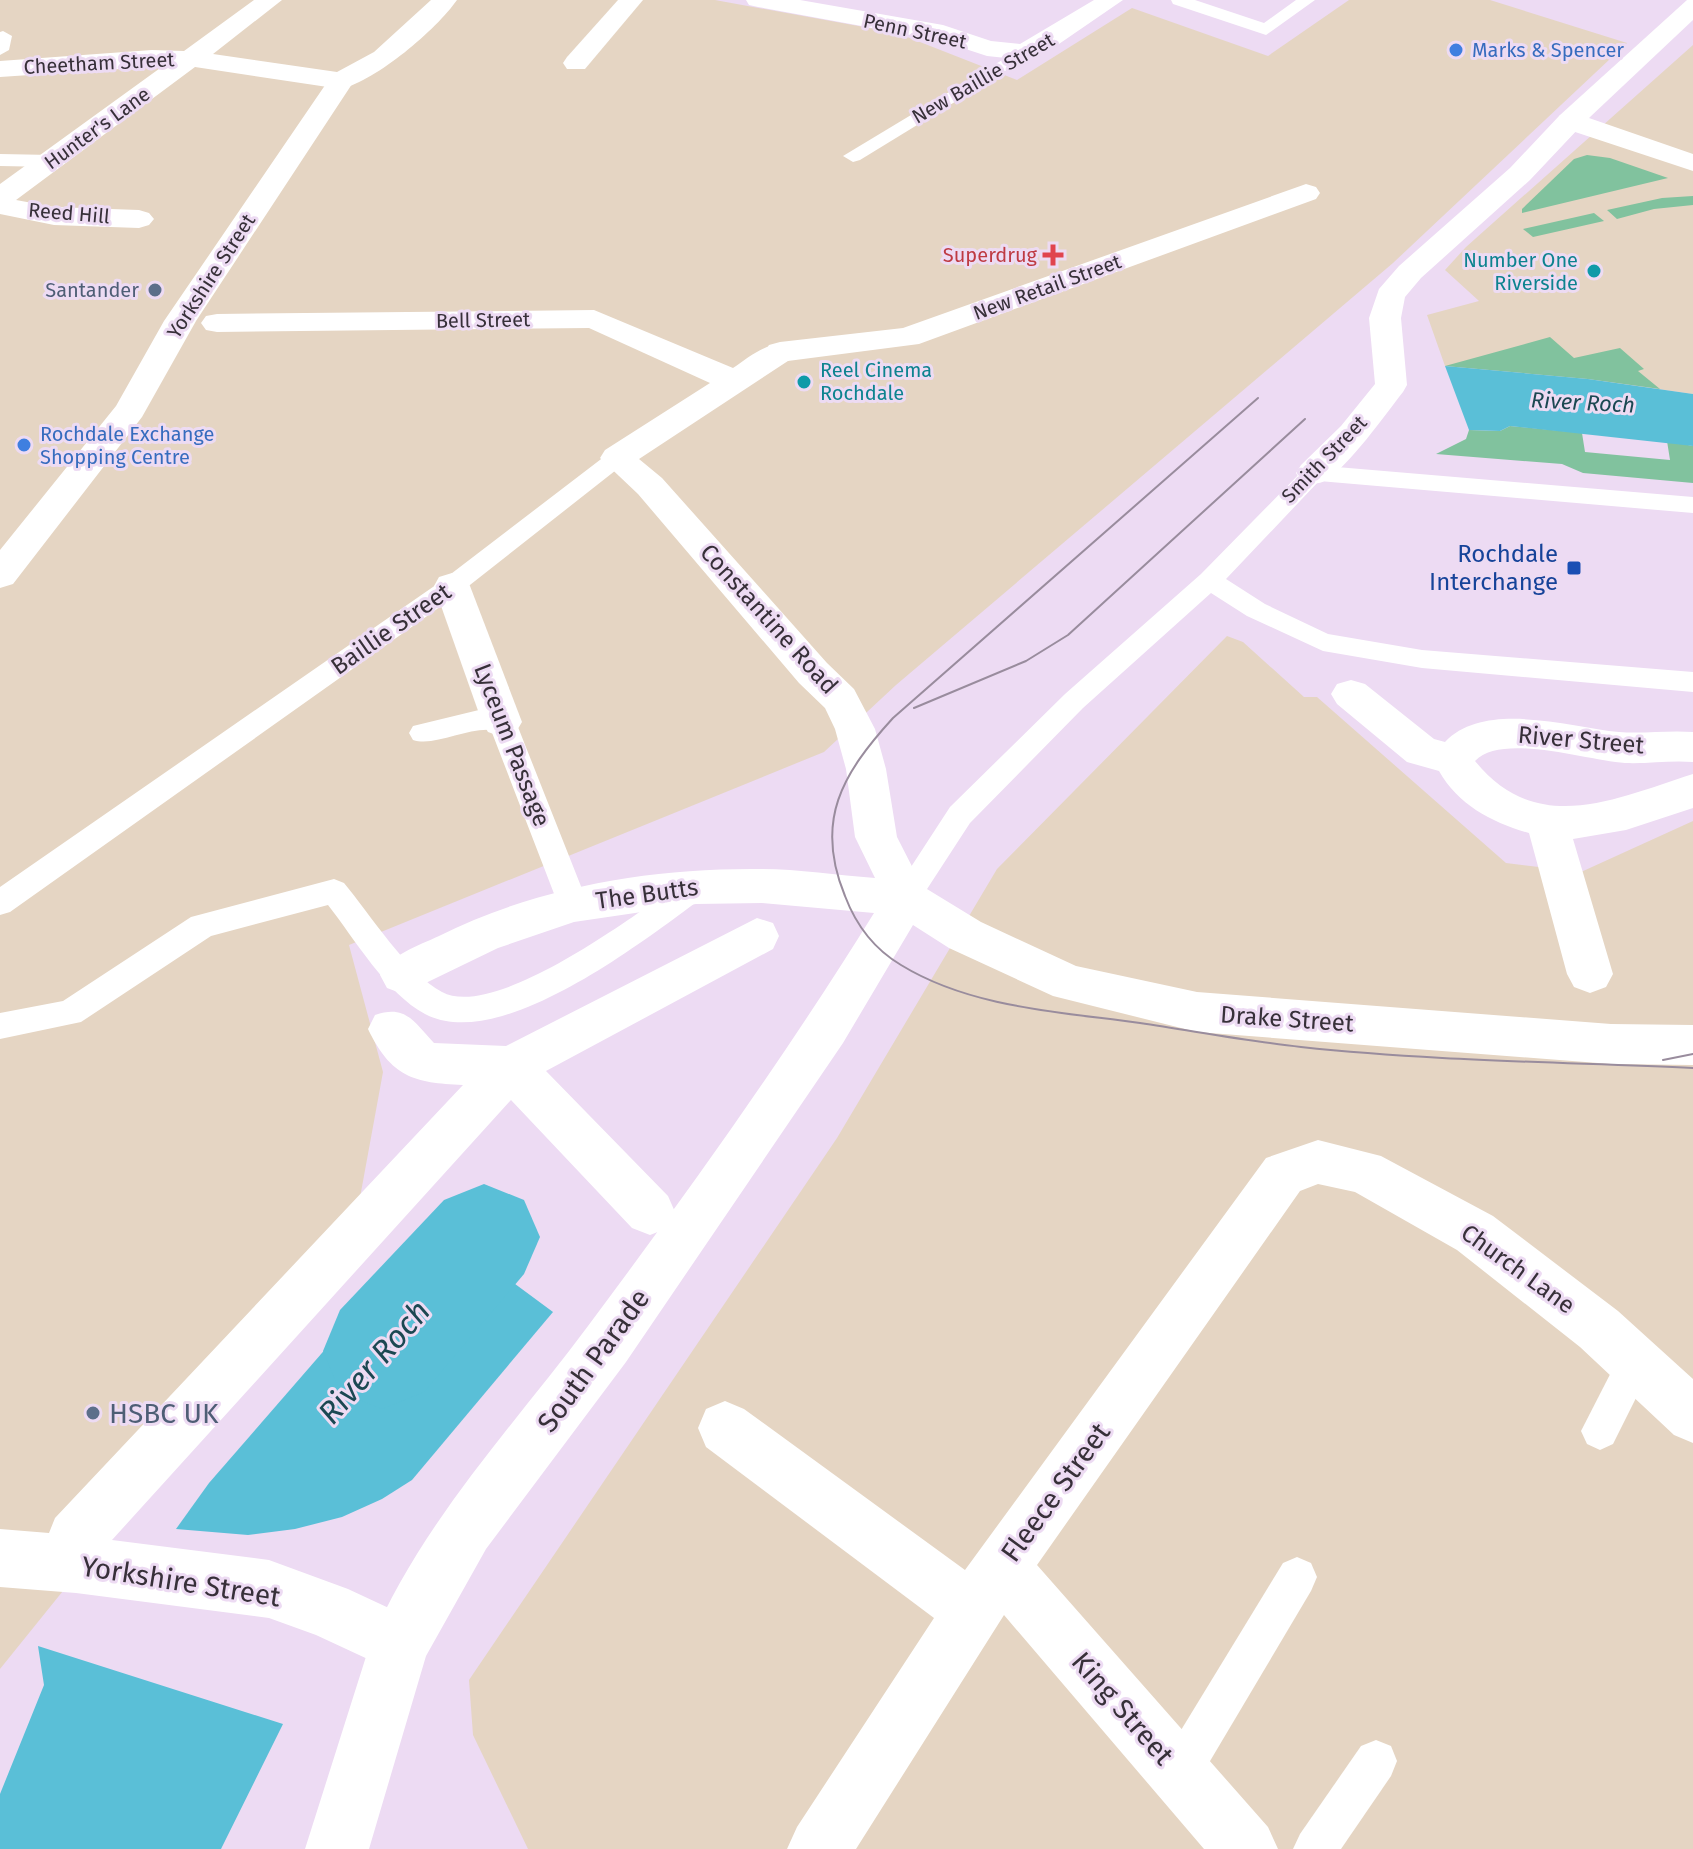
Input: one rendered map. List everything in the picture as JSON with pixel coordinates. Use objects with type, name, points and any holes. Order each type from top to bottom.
[{"type":"street","name":"Hunter's Lane","points":[[0,198],[270,0]]},
{"type":"street","name":"Yorkshire Street","points":[[0,575],[130,410],[180,321],[341,81],[383,58],[445,0]]},
{"type":"street","points":[[576,63],[631,0]]},
{"type":"street","name":"Penn Street","points":[[758,0],[943,33],[987,48],[1024,52]]},
{"type":"street","name":"New Baillie Street","points":[[1024,52],[1111,0]]},
{"type":"street","name":"Smith Street","points":[[1313,473],[1353,433],[1391,385],[1385,318],[1390,296],[1410,272],[1520,174],[1570,121],[1693,6]]},
{"type":"street","name":"Cheetham Street","points":[[0,69],[152,58],[193,59],[341,81]]},
{"type":"street","points":[[1570,121],[1693,163]]},
{"type":"street","name":"New Retail Street","points":[[780,352],[908,337],[1306,193]]},
{"type":"street","name":"Reed Hill","points":[[0,205],[54,216],[139,219]]},
{"type":"street","points":[[43,245],[54,216]]},
{"type":"street","name":"Bell Street","points":[[217,323],[594,319],[736,382]]},
{"type":"street","name":"Baillie Street","points":[[617,458],[780,352]]},
{"type":"street","name":"Constantine Road","points":[[617,458],[650,486],[813,673],[840,699],[855,729],[866,769],[876,837],[906,898]]},
{"type":"street","name":"Lyceum Passage","points":[[452,586],[502,722]]},
{"type":"street","points":[[1351,694],[1421,751],[1453,759],[1468,781],[1507,812],[1579,825],[1626,815],[1693,790]]},
{"type":"street","name":"River Street","points":[[1453,759],[1460,748],[1474,739],[1516,734],[1622,748],[1693,747]]},
{"type":"street","points":[[1548,821],[1555,863],[1572,904],[1590,974]]},
{"type":"street","name":"The Butts","points":[[403,975],[482,935],[573,904],[696,887],[762,886],[906,898]]},
{"type":"street","name":"Drake Street","points":[[906,898],[965,935],[1069,983],[1197,1012],[1611,1044],[1693,1045]]},
{"type":"street","name":"South Parade","points":[[337,1849],[400,1644],[466,1529],[607,1344],[827,1029],[906,898]]},
{"type":"street","points":[[75,1538],[511,1067],[757,936]]},
{"type":"street","points":[[391,1029],[423,1063],[511,1067],[650,1212]]},
{"type":"street","name":"Church Lane","points":[[1318,1162],[1364,1172],[1475,1233],[1599,1329],[1693,1416]]},
{"type":"street","name":"Fleece Street","points":[[819,1849],[987,1589],[1283,1174],[1318,1162]]},
{"type":"street","name":"King Street","points":[[725,1428],[987,1589],[1179,1773],[1246,1849]]},
{"type":"street","name":"Yorkshire Street","points":[[0,1558],[76,1564],[269,1589],[327,1610],[400,1644]]},
{"type":"lane","points":[[1179,0],[1266,30],[1307,0]]},
{"type":"lane","name":"New Baillie Street","points":[[853,156],[1024,52]]},
{"type":"lane","points":[[0,160],[52,161]]},
{"type":"lane","name":"Baillie Street","points":[[0,903],[452,586],[617,458]]},
{"type":"lane","points":[[1313,473],[1693,505]]},
{"type":"lane","name":"Smith Street","points":[[906,898],[960,815],[1074,701],[1210,580],[1313,473]]},
{"type":"lane","points":[[1210,580],[1256,610],[1323,642],[1422,659],[1693,682]]},
{"type":"lane","points":[[423,733],[474,719],[490,717],[502,722]]},
{"type":"lane","name":"Lyceum Passage","points":[[502,722],[573,904]]},
{"type":"lane","points":[[0,1026],[70,1013],[202,926],[334,891],[403,975],[437,1006],[465,1011],[519,998],[562,977],[611,947],[696,887]]},
{"type":"lane","points":[[1600,1431],[1636,1362]]},
{"type":"lane","points":[[1179,1773],[1297,1577]]},
{"type":"lane","points":[[1315,1849],[1376,1761]]},
{"type":"shaded area","points":[[0,0],[715,0],[897,33],[1017,80],[1132,8],[1268,56],[1349,0],[1490,0],[1627,43],[1393,263],[896,685],[824,752],[349,945],[383,1072],[359,1203],[146,1488],[0,1669]]},
{"type":"shaded area","points":[[1693,45],[1693,394],[1588,379],[1445,366],[1427,315],[1479,301],[1445,270],[1466,247]]},
{"type":"shaded area","points":[[1227,636],[1243,642],[1304,697],[1317,697],[1506,863],[1581,872],[1693,821],[1693,1849],[528,1849],[473,1735],[469,1680],[837,1138],[997,869]]},
{"type":"green space","points":[[1587,155],[1610,158],[1668,178],[1522,213],[1522,209],[1574,159]]},
{"type":"green space","points":[[1693,196],[1693,205],[1654,209],[1617,219],[1607,210],[1662,198]]},
{"type":"green space","points":[[1594,213],[1604,221],[1533,237],[1523,229]]},
{"type":"green space","points":[[1550,337],[1574,358],[1620,348],[1644,369],[1638,371],[1660,389],[1445,366]]},
{"type":"green space","points":[[1510,426],[1582,433],[1585,452],[1670,460],[1667,441],[1693,446],[1693,483],[1583,473],[1562,464],[1436,454],[1466,439],[1469,430],[1500,431]]},
{"type":"water","points":[[1445,366],[1588,379],[1693,394],[1693,446],[1510,426],[1500,431],[1469,430]]},
{"type":"water","points":[[434,1224],[553,1312],[412,1480],[382,1499],[342,1517],[295,1529],[248,1535],[176,1529],[209,1483]]},
{"type":"water","points":[[38,1646],[283,1724],[221,1849],[0,1849],[0,1794],[44,1685]]},
{"type":"waterway","name":"River Roch","points":[[382,1351],[484,1237]]},
{"type":"tram line","points":[[1258,398],[893,718],[875,739],[847,779],[833,821],[832,844],[836,869],[860,926],[891,959],[928,979],[957,991],[1017,1006],[1350,1052],[1693,1068]]},
{"type":"tram line","points":[[914,708],[1026,661],[1068,635],[1305,419]]},
{"type":"tram line","points":[[1663,1060],[1693,1054]]},
{"type":"place","name":"Marks & Spencer","points":[[1456,50]]},
{"type":"place","name":"Superdrug","points":[[1053,255]]},
{"type":"place","name":"Number One Riverside","points":[[1594,271]]},
{"type":"place","name":"Santander","points":[[155,290]]},
{"type":"place","name":"Reel Cinema Rochdale","points":[[804,382]]},
{"type":"place","name":"Rochdale Exchange Shopping Centre","points":[[24,445]]},
{"type":"place","name":"Rochdale Interchange","points":[[1574,568]]},
{"type":"place","name":"HSBC UK","points":[[93,1413]]}]
